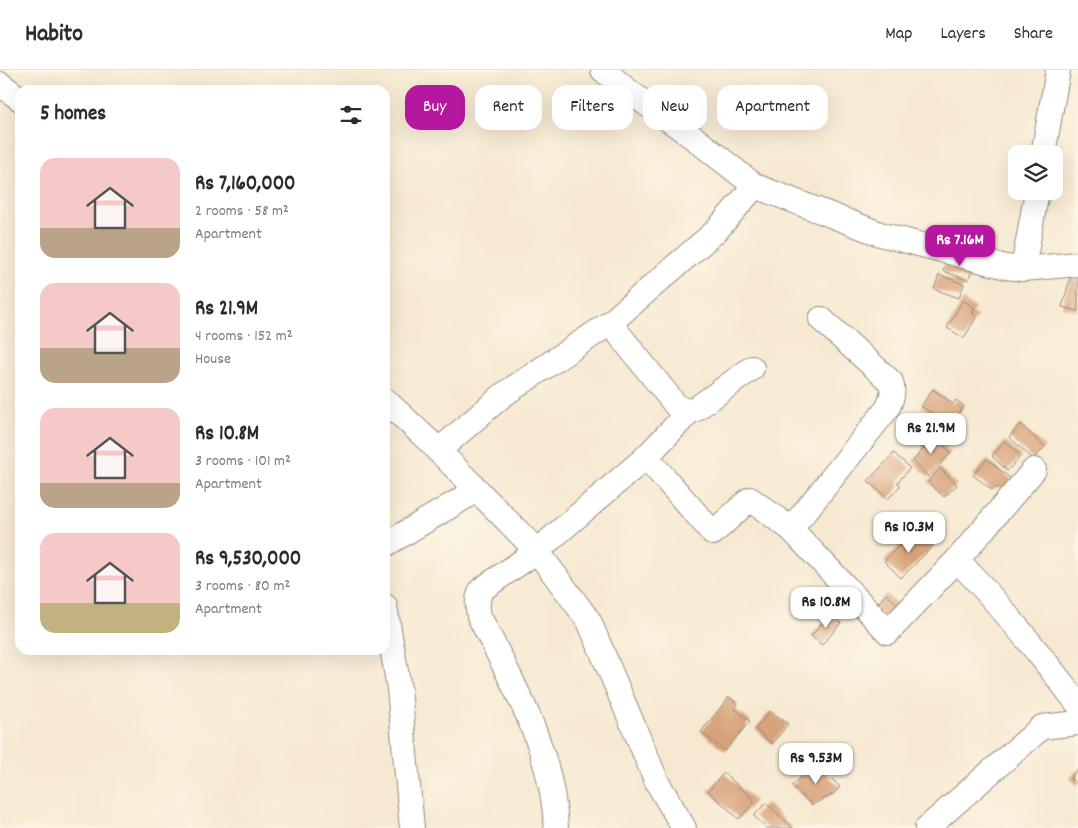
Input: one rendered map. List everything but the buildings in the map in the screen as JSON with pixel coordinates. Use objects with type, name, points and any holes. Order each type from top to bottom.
[{"type":"street","points":[[604,70],[627,90],[694,138],[755,186],[880,234],[1006,267],[1023,269],[1078,264]]},
{"type":"street","points":[[1045,145],[1058,70]]},
{"type":"street","points":[[0,84],[15,95]]},
{"type":"street","points":[[438,451],[503,396],[610,323],[716,231],[755,186]]},
{"type":"street","points":[[1023,269],[1035,200]]},
{"type":"street","points":[[791,529],[887,409],[892,400],[894,390],[890,382],[821,319]]},
{"type":"street","points":[[610,323],[673,403],[678,408],[690,411]]},
{"type":"street","points":[[556,828],[555,807],[549,775],[536,732],[479,616],[477,598],[482,590],[537,551],[646,457],[690,411],[696,409],[752,368]]},
{"type":"street","points":[[390,405],[537,551],[589,621],[657,782],[684,828]]},
{"type":"street","points":[[646,457],[713,533],[750,499],[791,529],[888,632],[957,560],[1034,470]]},
{"type":"street","points":[[390,543],[477,490]]},
{"type":"street","points":[[957,560],[977,580],[1034,647],[1078,704]]},
{"type":"street","points":[[390,636],[399,689],[412,828]]},
{"type":"street","points":[[927,828],[1042,727],[1078,723]]}]
